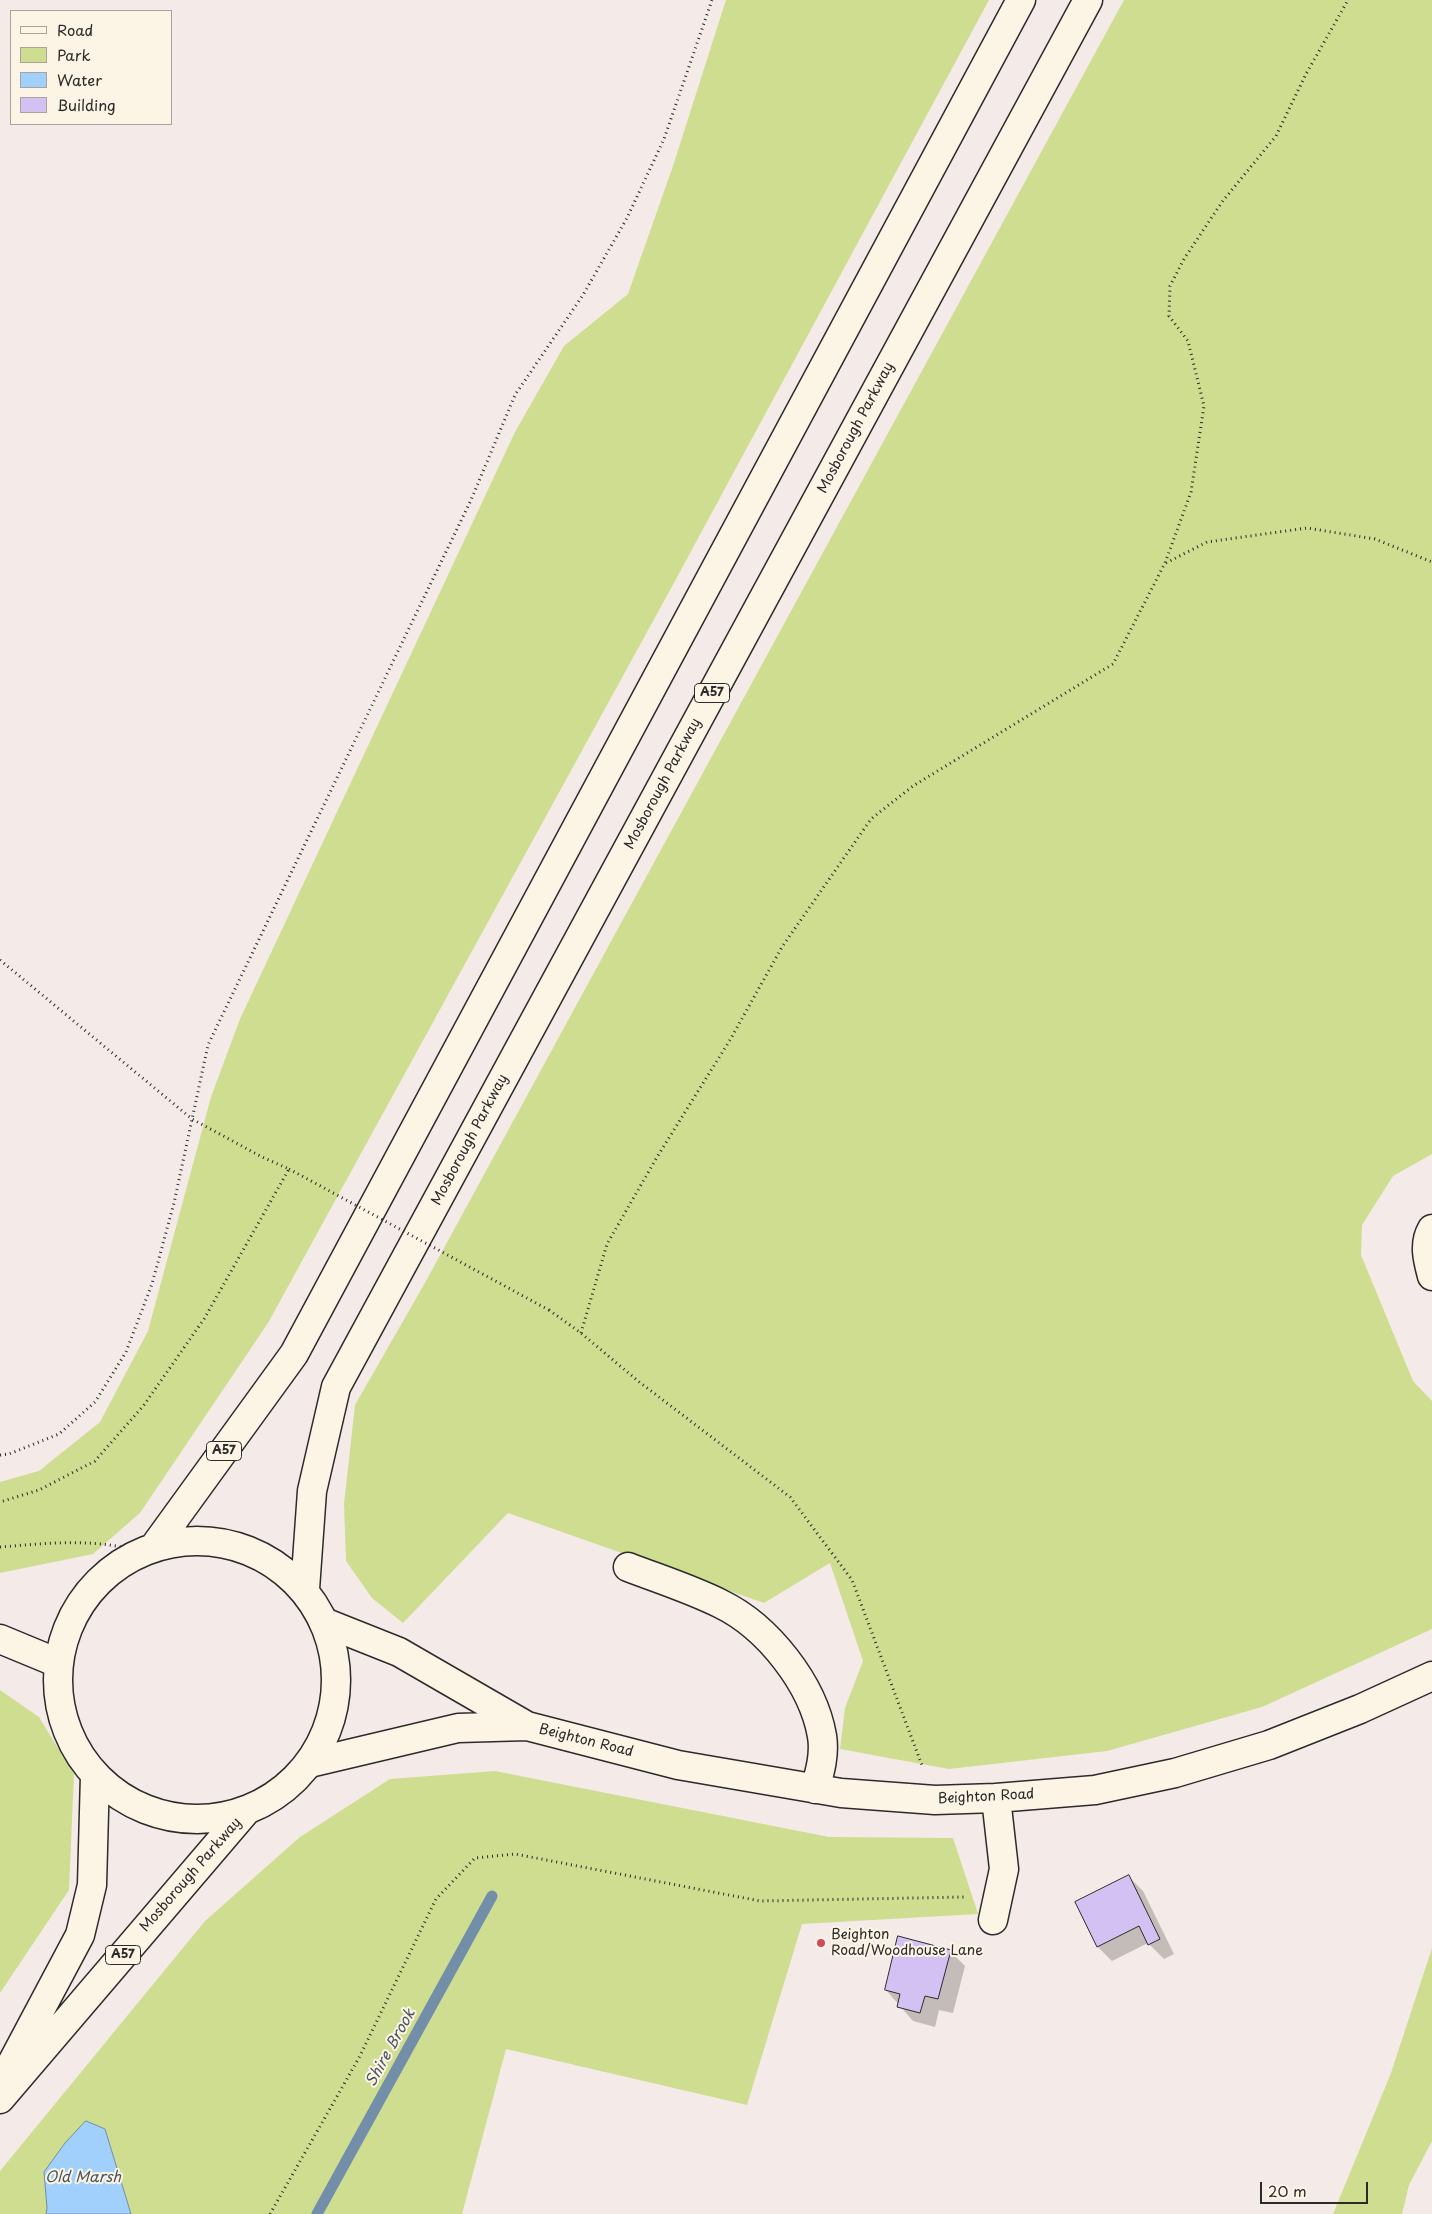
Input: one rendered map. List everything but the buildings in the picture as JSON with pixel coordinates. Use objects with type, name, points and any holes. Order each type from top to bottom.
[{"type":"main road","name":"A57","points":[[150,1549],[294,1354],[1021,0]]},
{"type":"main road","name":"Mosborough Parkway","points":[[305,1589],[312,1491],[336,1387],[1088,0]]},
{"type":"main road","points":[[1432,1229],[1429,1234],[1426,1256],[1432,1276]]},
{"type":"main road","points":[[202,1540],[249,1548],[286,1573],[305,1589],[326,1623],[337,1691],[325,1738],[310,1763],[274,1796],[246,1811],[199,1820],[158,1814],[115,1793],[95,1775],[68,1735],[59,1700],[58,1662],[76,1610],[107,1573],[150,1549],[202,1540]]},
{"type":"main road","points":[[628,1567],[722,1604],[763,1632],[797,1674],[812,1703],[822,1737],[822,1760],[815,1789]]},
{"type":"main road","name":"Beighton Road","points":[[326,1623],[399,1652],[526,1726],[678,1765],[841,1793],[935,1800],[996,1798],[1095,1790],[1175,1773],[1269,1745],[1360,1709],[1432,1676]]},
{"type":"main road","points":[[0,1639],[58,1662]]},
{"type":"main road","name":"Beighton Road","points":[[310,1763],[458,1728],[526,1726]]},
{"type":"main road","points":[[0,2086],[80,1935],[92,1885],[95,1775]]},
{"type":"main road","points":[[996,1798],[1004,1869],[996,1908]]},
{"type":"main road","name":"Mosborough Parkway","points":[[0,2099],[246,1811]]},
{"type":"path","points":[[0,1455],[9,1454],[59,1434],[95,1402],[126,1352],[152,1284],[174,1203],[208,1045],[471,500],[515,395],[583,295],[627,218],[664,140],[712,0]]},
{"type":"path","points":[[581,1333],[607,1244],[657,1157],[730,1040],[782,947],[871,819],[913,786],[1113,664],[1165,563],[1192,492],[1204,406],[1188,341],[1169,316],[1170,286],[1184,259],[1222,202],[1276,136],[1306,74],[1348,0]]},
{"type":"path","points":[[1165,563],[1207,542],[1307,528],[1375,539],[1432,562]]},
{"type":"path","points":[[0,960],[192,1119],[262,1157],[289,1169],[549,1310],[581,1333],[638,1381],[790,1496],[852,1580],[935,1800]]},
{"type":"path","points":[[0,1502],[39,1490],[95,1461],[144,1405],[204,1319],[289,1169]]},
{"type":"path","points":[[0,1547],[37,1544],[103,1543],[150,1549]]},
{"type":"path","points":[[270,2214],[360,2056],[436,1899],[475,1858],[515,1854],[760,1901],[996,1908]]},
{"type":"green space","points":[[726,0],[989,0],[669,592],[268,1323],[140,1513],[93,1554],[0,1573],[0,1482],[39,1471],[100,1422],[148,1331],[211,1097],[240,1019],[515,432],[564,346],[628,294],[673,166]]},
{"type":"green space","points":[[1124,0],[1432,0],[1432,1154],[1393,1176],[1362,1225],[1361,1255],[1413,1381],[1432,1401],[1432,1629],[1262,1707],[1107,1751],[949,1769],[840,1749],[845,1708],[863,1661],[830,1563],[764,1603],[508,1513],[403,1623],[372,1598],[346,1561],[344,1504],[355,1405],[426,1281]]},
{"type":"green space","points":[[0,1690],[39,1717],[74,1774],[69,1890],[0,1993]]},
{"type":"green space","points":[[495,1771],[829,1837],[953,1838],[978,1914],[802,1924],[747,2105],[506,2049],[462,2214],[0,2214],[0,2171],[205,1921],[300,1837],[390,1779]]},
{"type":"green space","points":[[1432,1948],[1432,2141],[1409,2185],[1402,2214],[1333,2214],[1391,2073]]},
{"type":"water","name":"Old Marsh","points":[[86,2121],[105,2129],[131,2214],[46,2214],[44,2172],[65,2143]]},
{"type":"waterway","name":"Shire Brook","points":[[317,2214],[492,1896]]},
{"type":"place","name":"Beighton Road/Woodhouse Lane","points":[[821,1943]]}]
